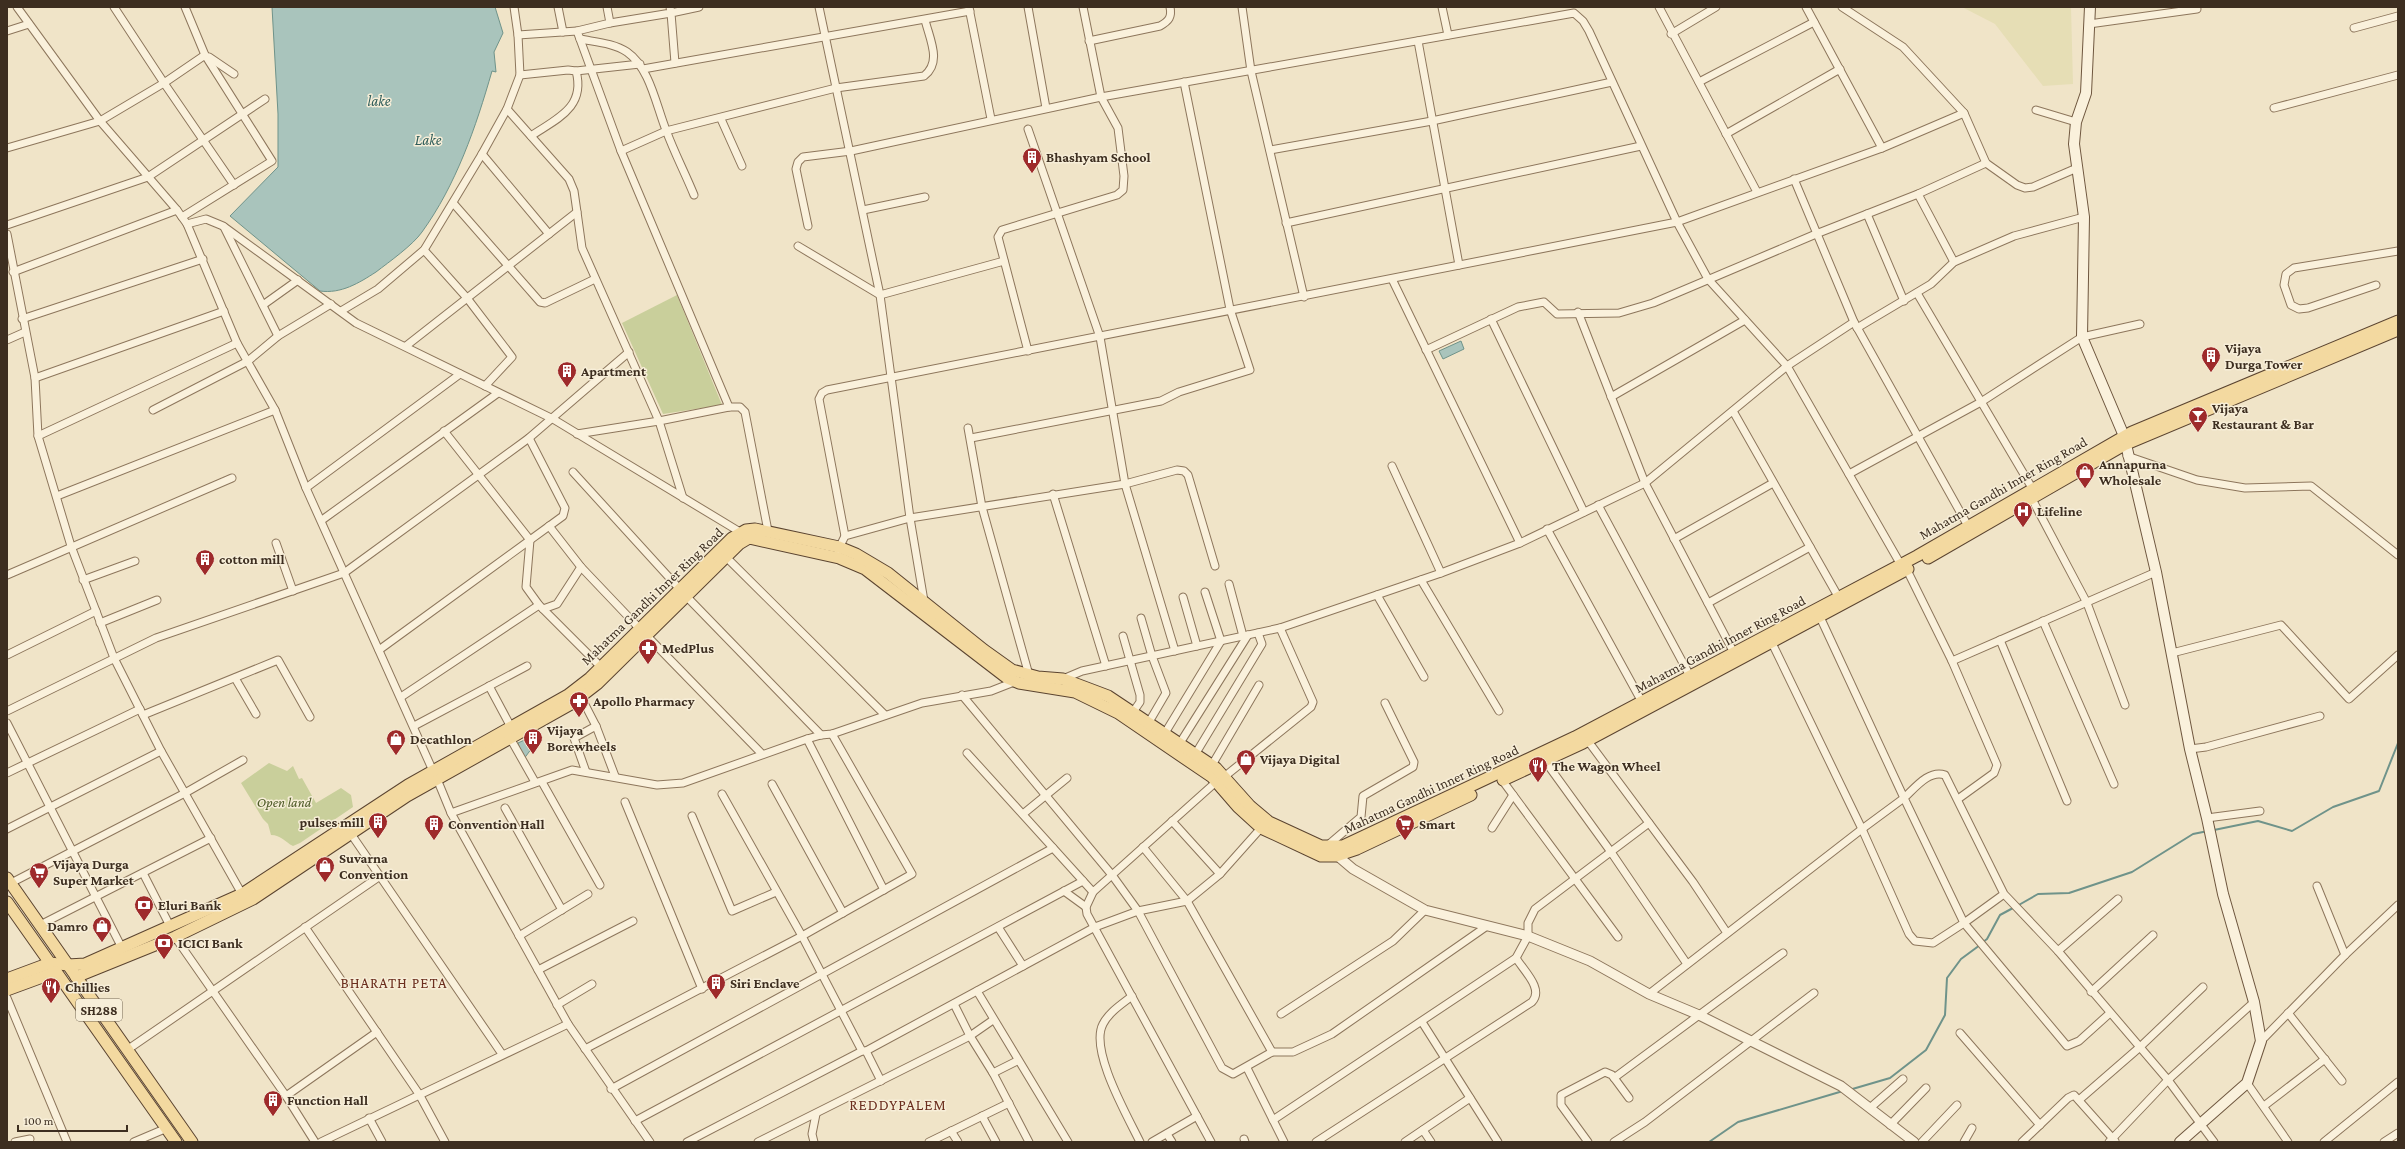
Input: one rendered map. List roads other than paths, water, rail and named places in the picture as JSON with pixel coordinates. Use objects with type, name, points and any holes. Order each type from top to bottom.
[{"type":"main road","points":[[2090,7],[2086,93],[2076,122],[2074,144],[2084,217],[2082,337],[2125,446],[2156,572],[2190,749],[2208,822],[2223,894],[2254,1002],[2261,1041],[2247,1083],[2180,1142]]},
{"type":"main road","name":"Mahatma Gandhi Inner Ring Road","points":[[683,593],[726,558],[744,540],[750,538],[856,554],[888,573],[1012,670],[1029,675],[1062,679],[1108,696],[1149,722],[1212,765],[1220,779],[1261,828],[1321,856],[1331,850],[1355,842],[1575,737],[1839,598],[1904,567],[1968,526],[2125,446],[2398,321]]},
{"type":"main road","name":"Mahatma Gandhi Inner Ring Road","points":[[2125,446],[2398,330]]},
{"type":"main road","name":"Mahatma Gandhi Inner Ring Road","points":[[76,977],[175,937],[253,899],[351,834],[435,775],[510,733],[581,697],[683,593],[740,532],[754,529],[768,531],[837,552],[876,576],[1014,682],[1075,692],[1089,697],[1118,713],[1220,779],[1269,822],[1331,850],[1357,849],[1588,741],[1820,617],[2032,494]]},
{"type":"main road","name":"Mahatma Gandhi Inner Ring Road","points":[[510,733],[568,696],[644,632]]},
{"type":"main road","name":"Mahatma Gandhi Inner Ring Road","points":[[7,979],[53,968],[85,964],[242,894],[408,784],[435,775]]},
{"type":"main road","name":"SH288","points":[[9,880],[192,1142]]},
{"type":"main road","name":"SH288","points":[[7,902],[176,1142]]},
{"type":"main road","name":"Mahatma Gandhi Inner Ring Road","points":[[7,990],[53,968]]},
{"type":"main road","points":[[155,1112],[166,1104]]},
{"type":"street","points":[[17,7],[100,121],[187,224],[237,343],[275,410],[306,488],[322,520],[344,573],[414,726],[451,813],[568,1024],[650,1142]]},
{"type":"street","points":[[114,7],[234,185]]},
{"type":"street","points":[[13,272],[179,213],[234,185],[272,161],[244,114],[205,55],[184,7]]},
{"type":"street","points":[[341,311],[378,289],[424,250],[454,204],[506,109],[520,75],[518,36],[514,7]]},
{"type":"street","points":[[558,7],[563,32]]},
{"type":"street","points":[[608,7],[610,23]]},
{"type":"street","points":[[518,36],[577,32],[670,10],[698,7]]},
{"type":"street","points":[[819,7],[827,37],[836,88],[851,151],[880,295],[910,518],[924,601]]},
{"type":"street","points":[[1028,7],[1046,108]]},
{"type":"street","points":[[1028,351],[998,237],[1002,230],[1117,195],[1123,190],[1124,176],[1118,128],[1101,97],[1083,7]]},
{"type":"street","points":[[1089,41],[1160,26],[1168,21],[1172,14],[1170,7]]},
{"type":"street","points":[[1242,7],[1251,71],[1304,296]]},
{"type":"street","points":[[1442,7],[1448,35]]},
{"type":"street","points":[[1659,7],[1671,34],[1699,82],[1757,192]]},
{"type":"street","points":[[1671,34],[1716,7]]},
{"type":"street","points":[[1806,7],[1882,148]]},
{"type":"street","points":[[1842,7],[1903,47],[1964,113],[1986,163],[2025,188],[2034,187],[2077,168]]},
{"type":"street","points":[[520,75],[568,70],[576,72],[591,69],[641,67],[675,63],[925,20],[969,9],[991,119]]},
{"type":"street","points":[[2089,24],[2197,9]]},
{"type":"street","points":[[670,10],[675,63]]},
{"type":"street","points":[[808,226],[796,168],[798,162],[803,157],[851,151],[991,119],[1101,97],[1418,41],[1573,10],[1583,21],[1677,222],[1708,278],[1787,366],[1904,567],[1952,661],[1997,764],[1994,773],[1958,798]]},
{"type":"street","points":[[2354,28],[2398,16]]},
{"type":"street","points":[[620,151],[666,131],[721,119],[836,88],[924,76],[931,70],[935,62],[925,20]]},
{"type":"street","points":[[1699,82],[1814,22]]},
{"type":"street","points":[[7,31],[30,24]]},
{"type":"street","points":[[577,32],[620,151],[729,407]]},
{"type":"street","points":[[580,39],[614,46],[626,51],[641,67],[666,131],[694,195]]},
{"type":"street","points":[[1418,41],[1444,190],[1459,265]]},
{"type":"street","points":[[7,148],[100,121],[205,55]]},
{"type":"street","points":[[205,55],[234,74]]},
{"type":"street","points":[[1726,134],[1840,69]]},
{"type":"street","points":[[531,136],[566,113],[572,105],[578,93],[576,72]]},
{"type":"street","points":[[2274,108],[2398,75]]},
{"type":"street","points":[[971,438],[1161,401],[1178,392],[1250,370],[1230,309],[1184,82]]},
{"type":"street","points":[[1270,150],[1432,121],[1612,82]]},
{"type":"street","points":[[7,225],[148,177],[265,99]]},
{"type":"street","points":[[506,109],[569,179],[574,191],[581,243],[595,278],[659,421],[683,498]]},
{"type":"street","points":[[2036,110],[2076,122]]},
{"type":"street","points":[[837,552],[846,536],[819,399],[822,393],[827,390],[1100,337],[1230,309],[1392,279],[1677,222],[1794,178],[1882,148],[1964,113]]},
{"type":"street","points":[[721,119],[742,166]]},
{"type":"street","points":[[1028,129],[1100,337],[1125,484],[1175,651]]},
{"type":"street","points":[[1286,223],[1444,190],[1641,146]]},
{"type":"street","points":[[482,154],[549,234]]},
{"type":"street","points":[[1426,350],[1491,319],[1531,303],[1544,302],[1557,314],[1578,312],[1606,314],[1630,311],[1653,303],[1708,278],[1816,234],[1918,194],[1986,163]]},
{"type":"street","points":[[1794,178],[1855,325],[1916,437],[1968,526]]},
{"type":"street","points":[[1918,194],[1954,262]]},
{"type":"street","points":[[863,210],[925,197]]},
{"type":"street","points":[[454,204],[540,302],[545,303],[595,278]]},
{"type":"street","points":[[406,346],[577,212]]},
{"type":"street","points":[[1867,214],[1904,301]]},
{"type":"street","points":[[1062,679],[1082,671],[1280,628],[1441,573],[1520,543],[1645,483],[1787,366],[1855,325],[1917,293],[1931,284],[1954,262],[2014,236],[2084,217]]},
{"type":"street","points":[[187,224],[206,219],[223,226],[356,323],[406,346],[553,419],[740,532]]},
{"type":"street","points":[[223,226],[278,336]]},
{"type":"street","points":[[7,234],[22,319],[35,378],[38,436],[71,546],[83,580],[114,658],[141,712],[161,751],[242,894]]},
{"type":"street","points":[[798,246],[880,295],[1004,261]]},
{"type":"street","points":[[424,250],[467,298],[512,357],[485,386]]},
{"type":"street","points":[[2376,285],[2308,308],[2299,309],[2291,305],[2284,284],[2286,274],[2294,268],[2398,251]]},
{"type":"street","points":[[22,319],[202,259]]},
{"type":"street","points":[[1392,279],[1520,543]]},
{"type":"street","points":[[263,305],[298,280]]},
{"type":"street","points":[[1917,293],[1981,402],[2032,494],[2087,603],[2125,705]]},
{"type":"street","points":[[153,410],[248,361],[278,336],[331,304]]},
{"type":"street","points":[[35,378],[224,312]]},
{"type":"street","points":[[1578,312],[1645,483],[1734,653]]},
{"type":"street","points":[[1491,319],[1584,512]]},
{"type":"street","points":[[1611,397],[1746,320]]},
{"type":"street","points":[[1849,474],[1981,402],[2082,337],[2140,324]]},
{"type":"street","points":[[7,340],[25,332]]},
{"type":"street","points":[[38,436],[237,343]]},
{"type":"street","points":[[7,711],[156,638],[344,573],[529,438],[553,419],[629,352]]},
{"type":"street","points":[[306,488],[460,374]]},
{"type":"street","points":[[322,520],[498,393]]},
{"type":"street","points":[[577,434],[659,421],[729,407],[740,407],[745,412],[768,531]]},
{"type":"street","points":[[57,496],[275,410]]},
{"type":"street","points":[[1733,411],[1839,598]]},
{"type":"street","points":[[968,428],[971,438],[982,507],[1029,675]]},
{"type":"street","points":[[444,431],[530,540],[526,588],[541,607],[601,667]]},
{"type":"street","points":[[379,650],[563,516],[565,508],[529,438]]},
{"type":"street","points":[[2125,446],[2197,480],[2245,488],[2311,486],[2398,555]]},
{"type":"street","points":[[1392,466],[1441,573]]},
{"type":"street","points":[[846,536],[910,518],[1053,494],[1125,484],[1177,470],[1184,471],[1188,475],[1215,566]]},
{"type":"street","points":[[573,472],[683,593],[821,735]]},
{"type":"street","points":[[7,575],[71,546],[166,508],[232,478]]},
{"type":"street","points":[[1674,539],[1773,483]]},
{"type":"street","points":[[1053,494],[1106,666]]},
{"type":"street","points":[[1598,505],[1690,676]]},
{"type":"street","points":[[549,526],[581,567],[762,754]]},
{"type":"street","points":[[1547,530],[1642,702]]},
{"type":"street","points":[[276,543],[293,591]]},
{"type":"street","points":[[1708,603],[1810,547]]},
{"type":"street","points":[[726,558],[884,715]]},
{"type":"street","points":[[83,580],[135,561]]},
{"type":"street","points":[[400,697],[541,607],[557,604],[581,567]]},
{"type":"street","points":[[1952,661],[2156,572]]},
{"type":"street","points":[[1421,580],[1499,711]]},
{"type":"street","points":[[1180,743],[1245,635],[1229,584]]},
{"type":"street","points":[[1165,733],[1221,641],[1205,592]]},
{"type":"street","points":[[1377,595],[1424,677]]},
{"type":"street","points":[[1183,597],[1197,646]]},
{"type":"street","points":[[100,623],[157,600]]},
{"type":"street","points":[[7,655],[96,611]]},
{"type":"street","points":[[1820,617],[1964,923],[2068,1046],[2079,1041],[2110,1013]]},
{"type":"street","points":[[1141,618],[1166,696],[1149,722]]},
{"type":"street","points":[[2043,622],[2114,784]]},
{"type":"street","points":[[2172,653],[2281,625],[2349,699],[2398,655]]},
{"type":"street","points":[[1086,907],[1093,892],[1172,821],[1220,779],[1311,707],[1313,702],[1280,628]]},
{"type":"street","points":[[1196,753],[1262,644],[1258,633]]},
{"type":"street","points":[[1123,636],[1140,694],[1140,702],[1132,712]]},
{"type":"street","points":[[2000,640],[2067,801]]},
{"type":"street","points":[[1772,643],[1862,829],[1909,934],[1915,941],[1933,943],[2004,894]]},
{"type":"street","points":[[7,773],[27,762],[141,712],[235,678],[278,660],[310,717]]},
{"type":"street","points":[[414,726],[527,666]]},
{"type":"street","points":[[235,678],[256,714]]},
{"type":"street","points":[[451,813],[572,770],[615,776],[657,785],[683,783],[762,754],[821,735],[832,734],[922,703],[991,691],[1014,682]]},
{"type":"street","points":[[1212,765],[1259,685]]},
{"type":"street","points":[[489,686],[510,733],[600,885]]},
{"type":"street","points":[[962,695],[1112,875],[1138,911],[1222,1068],[1233,1074],[1247,1068],[1272,1052],[1293,1052],[1332,1034],[1487,926]]},
{"type":"street","points":[[581,697],[596,726],[615,776]]},
{"type":"street","points":[[1386,703],[1414,762],[1414,767],[1363,796],[1361,817],[1331,850],[1353,869],[1425,910],[1528,936],[1590,961],[1649,994],[1699,1014],[1842,1086],[1890,1125],[1914,1142]]},
{"type":"street","points":[[2190,749],[2206,747],[2320,716]]},
{"type":"street","points":[[7,723],[51,806],[122,948]]},
{"type":"street","points":[[586,772],[574,738],[596,726]]},
{"type":"street","points":[[585,1049],[802,936],[912,874],[832,734]]},
{"type":"street","points":[[807,739],[884,890]]},
{"type":"street","points":[[1588,741],[1649,823],[1727,933]]},
{"type":"street","points":[[7,830],[51,806],[161,751]]},
{"type":"street","points":[[967,753],[1093,892]]},
{"type":"street","points":[[9,880],[74,852],[186,793],[243,760]]},
{"type":"street","points":[[1545,761],[1611,852],[1688,964]]},
{"type":"street","points":[[1649,994],[1904,798],[1922,782],[1932,775],[1939,773],[1944,775],[1958,798],[2004,894],[2058,952],[2168,1080],[2214,1142]]},
{"type":"street","points":[[1023,814],[1067,778]]},
{"type":"street","points":[[1502,780],[1618,937]]},
{"type":"street","points":[[772,784],[843,913]]},
{"type":"street","points":[[722,794],[802,936],[841,1012],[881,1081]]},
{"type":"street","points":[[1492,828],[1513,795]]},
{"type":"street","points":[[625,802],[702,989]]},
{"type":"street","points":[[505,808],[562,910]]},
{"type":"street","points":[[2208,822],[2260,811]]},
{"type":"street","points":[[692,816],[732,910],[776,892]]},
{"type":"street","points":[[1172,821],[1220,874]]},
{"type":"street","points":[[1273,1120],[1516,958],[1528,936],[1528,923],[1530,915],[1649,823]]},
{"type":"street","points":[[686,1142],[954,1004],[1095,927],[1138,911],[1187,901],[1220,874],[1261,828]]},
{"type":"street","points":[[351,834],[502,1054]]},
{"type":"street","points":[[40,925],[211,838]]},
{"type":"street","points":[[1143,847],[1187,901],[1272,1052]]},
{"type":"street","points":[[612,1089],[1053,848]]},
{"type":"street","points":[[143,873],[170,926]]},
{"type":"street","points":[[127,1050],[380,876]]},
{"type":"street","points":[[635,1121],[1083,881]]},
{"type":"street","points":[[2317,886],[2345,955]]},
{"type":"street","points":[[1064,891],[1086,907],[1095,927],[1211,1142]]},
{"type":"street","points":[[519,936],[588,894]]},
{"type":"street","points":[[2058,952],[2118,899]]},
{"type":"street","points":[[2261,1041],[2345,955],[2398,905]]},
{"type":"street","points":[[1281,1014],[1393,940],[1425,910]]},
{"type":"street","points":[[538,970],[633,921]]},
{"type":"street","points":[[305,927],[419,1094],[445,1142]]},
{"type":"street","points":[[998,927],[1024,966]]},
{"type":"street","points":[[2091,992],[2153,936]]},
{"type":"street","points":[[175,937],[286,1096],[316,1142]]},
{"type":"street","points":[[1614,1078],[1783,953]]},
{"type":"street","points":[[1316,1142],[1532,1002],[1536,997],[1537,990],[1516,958]]},
{"type":"street","points":[[557,1005],[592,984]]},
{"type":"street","points":[[2080,1100],[2140,1047],[2203,987]]},
{"type":"street","points":[[977,991],[1017,1061],[1068,1142]]},
{"type":"street","points":[[1614,1142],[1649,1118],[1814,993]]},
{"type":"street","points":[[1132,996],[1102,1024],[1100,1047],[1107,1071],[1140,1142]]},
{"type":"street","points":[[7,998],[67,1142]]},
{"type":"street","points":[[2022,1142],[2071,1096],[2077,1097],[2080,1100],[2112,1141],[2168,1080],[2254,1002]]},
{"type":"street","points":[[954,1004],[970,1036],[993,1073],[1029,1142]]},
{"type":"street","points":[[2288,1013],[2342,1081]]},
{"type":"street","points":[[758,1142],[970,1036],[993,1020]]},
{"type":"street","points":[[1422,1022],[1498,1142]]},
{"type":"street","points":[[321,1142],[502,1054],[568,1024]]},
{"type":"street","points":[[286,1096],[378,1032]]},
{"type":"street","points":[[1960,1032],[2040,1125]]},
{"type":"street","points":[[2264,1106],[2325,1059]]},
{"type":"street","points":[[993,1073],[1017,1061]]},
{"type":"street","points":[[1247,1068],[1284,1142]]},
{"type":"street","points":[[1588,1142],[1565,1112],[1559,1100],[1567,1092],[1602,1072],[1608,1072],[1629,1098]]},
{"type":"street","points":[[1870,1108],[1904,1079]]},
{"type":"street","points":[[2324,1142],[2398,1082]]},
{"type":"street","points":[[2247,1083],[2288,1142]]},
{"type":"street","points":[[1890,1125],[1926,1088]]},
{"type":"street","points":[[1405,1142],[1470,1098]]},
{"type":"street","points":[[929,1142],[1009,1103]]},
{"type":"street","points":[[1918,1142],[1922,1142],[1957,1105]]},
{"type":"street","points":[[814,1142],[812,1134],[816,1114]]},
{"type":"street","points":[[982,1116],[996,1142]]},
{"type":"street","points":[[1152,1142],[1197,1116]]},
{"type":"street","points":[[369,1118],[382,1142]]},
{"type":"street","points":[[134,1142],[167,1128]]},
{"type":"street","points":[[1964,1142],[1972,1128]]},
{"type":"street","points":[[1423,1130],[1431,1142]]},
{"type":"street","points":[[951,1131],[958,1142]]},
{"type":"street","points":[[2384,1142],[2398,1133]]},
{"type":"street","points":[[1168,1134],[1172,1142]]},
{"type":"street","points":[[15,1142],[30,1139]]},
{"type":"water","name":"lake","points":[[272,7],[495,7],[503,33],[494,52],[496,72],[492,71],[464,155],[434,214],[413,242],[376,272],[350,287],[335,291],[320,291],[230,216],[278,167],[278,114]]},
{"type":"water","points":[[1461,341],[1464,349],[1443,359],[1439,351]]},
{"type":"water","points":[[531,737],[535,744],[523,760],[518,743]]},
{"type":"waterway","points":[[2214,830],[2258,821],[2292,831],[2333,807],[2379,791],[2398,743]]},
{"type":"waterway","points":[[2017,906],[2038,894],[2069,893],[2132,872],[2193,834],[2208,831]]},
{"type":"waterway","points":[[1983,942],[1987,939],[2000,915],[2013,908]]},
{"type":"waterway","points":[[1849,1090],[1890,1078],[1926,1050],[1945,1015],[1947,978],[1961,959],[1980,945]]},
{"type":"waterway","points":[[1709,1142],[1738,1122],[1843,1091]]},
{"type":"place","name":"Bhashyam School","points":[[1032,174]]},
{"type":"place","name":"Vijaya Durga Tower","points":[[2211,373]]},
{"type":"place","name":"Apartment","points":[[567,388]]},
{"type":"place","name":"Vijaya Restaurant & Bar","points":[[2198,433]]},
{"type":"place","name":"Annapurna Wholesale","points":[[2085,489]]},
{"type":"place","name":"Lifeline","points":[[2023,528]]},
{"type":"place","name":"cotton mill","points":[[205,576]]},
{"type":"place","name":"MedPlus","points":[[648,665]]},
{"type":"place","name":"Apollo Pharmacy","points":[[579,718]]},
{"type":"place","name":"Vijaya Borewheels","points":[[533,755]]},
{"type":"place","name":"Decathlon","points":[[396,756]]},
{"type":"place","name":"Vijaya Digital","points":[[1246,776]]},
{"type":"place","name":"The Wagon Wheel","points":[[1538,783]]},
{"type":"place","name":"pulses mill","points":[[378,839]]},
{"type":"place","name":"Convention Hall","points":[[434,841]]},
{"type":"place","name":"Smart","points":[[1405,841]]},
{"type":"place","name":"Suvarna Convention","points":[[325,883]]},
{"type":"place","name":"Vijaya Durga Super Market","points":[[39,889]]},
{"type":"place","name":"Eluri Bank","points":[[144,922]]},
{"type":"place","name":"Damro","points":[[102,943]]},
{"type":"place","name":"ICICI Bank","points":[[164,960]]},
{"type":"place","name":"Siri Enclave","points":[[716,1000]]},
{"type":"place","name":"Chillies","points":[[51,1004]]},
{"type":"place","name":"Function Hall","points":[[273,1117]]},
{"type":"district","name":"BHARATH PETA","points":[[394,983]]},
{"type":"district","name":"REDDYPALEM","points":[[898,1105]]},
{"type":"water label","name":"Lake","points":[[428,140]]},
{"type":"park label","name":"Open land","points":[[284,802]]}]
